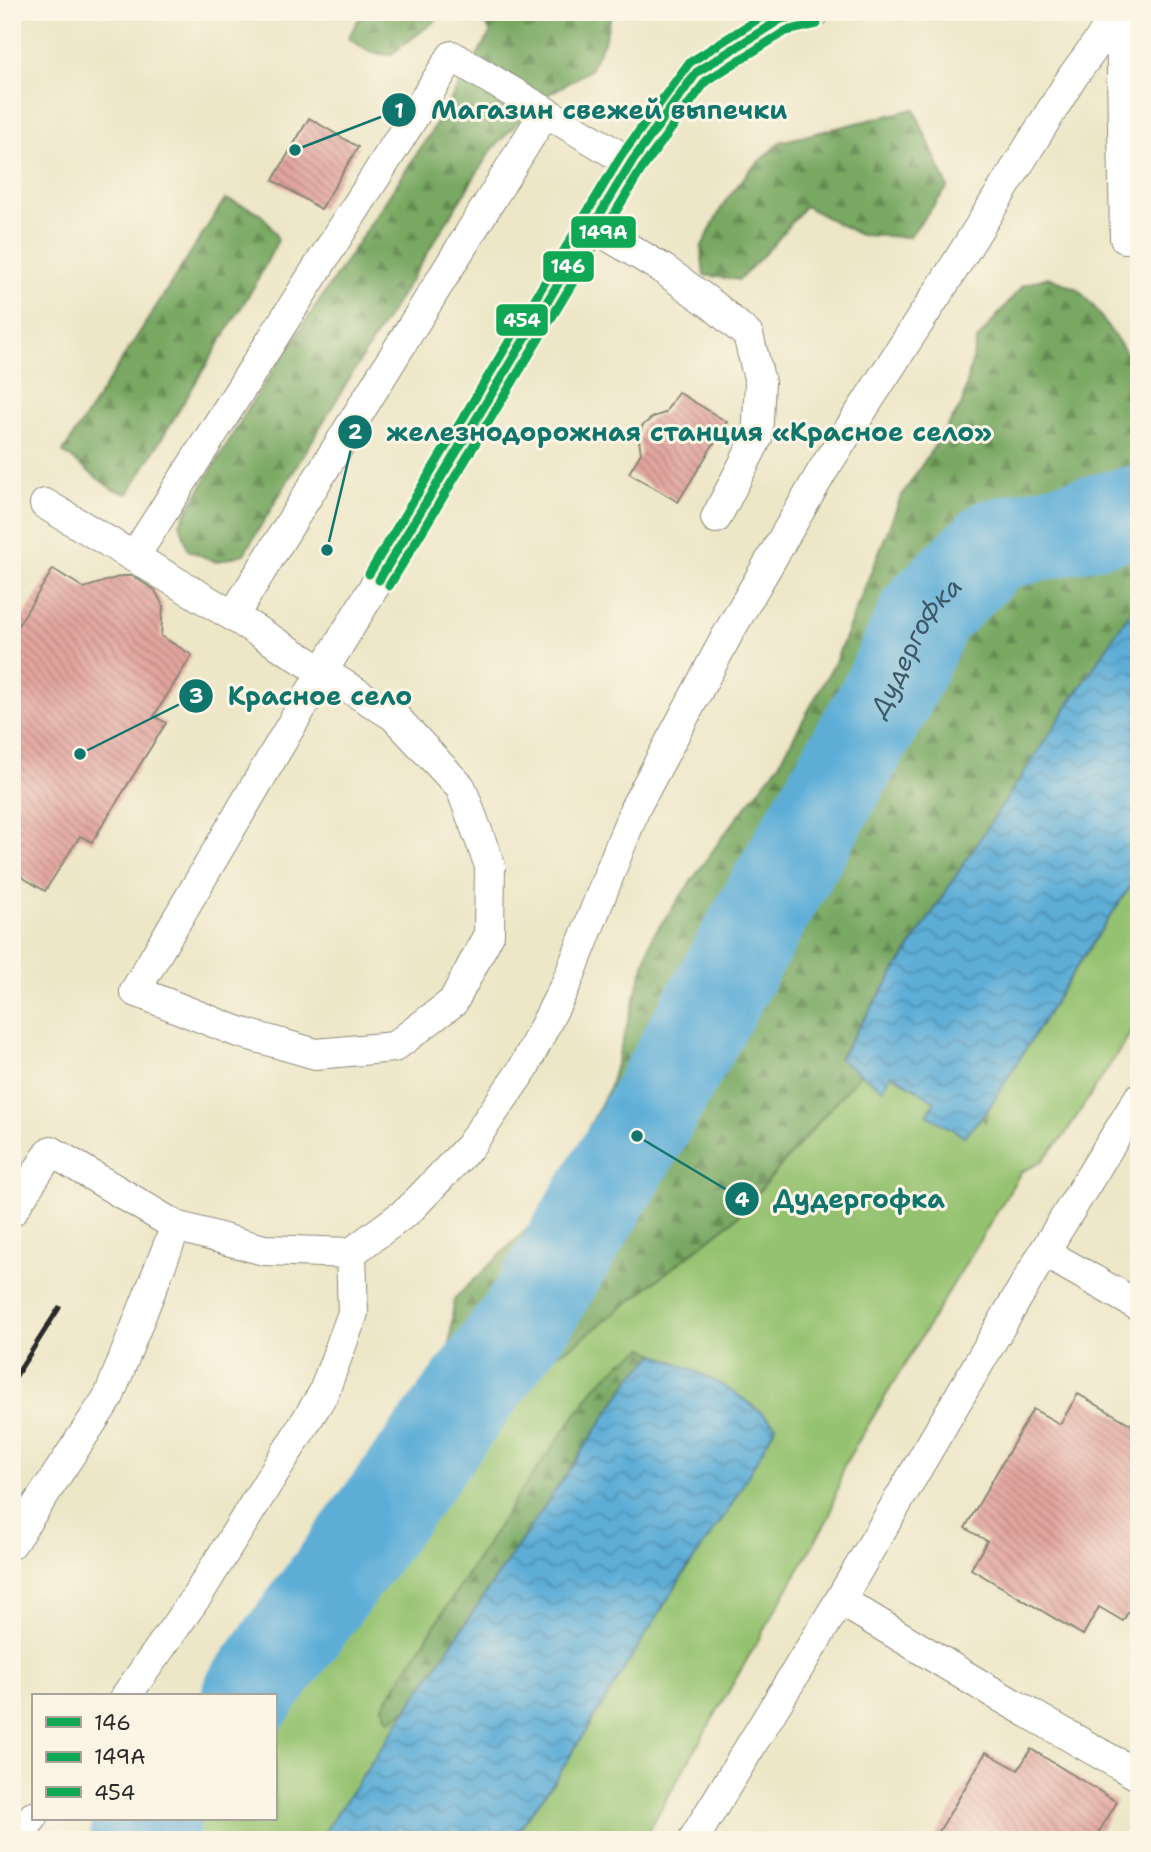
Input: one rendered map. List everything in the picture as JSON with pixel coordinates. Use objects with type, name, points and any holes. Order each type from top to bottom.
[{"type":"lane","points":[[45,504],[233,616],[323,671],[394,716],[461,788],[490,866],[489,934],[453,1002],[394,1047],[316,1054],[236,1031],[135,991],[323,671],[631,163],[697,72],[781,19],[815,12]]},
{"type":"lane","points":[[1120,12],[1125,238]]},
{"type":"lane","points":[[12,1211],[51,1152],[176,1226],[264,1250],[351,1252],[409,1210],[469,1147],[523,1069],[567,982],[635,808],[730,630],[823,470],[952,271],[1073,76],[1120,12]]},
{"type":"lane","points":[[134,557],[452,56],[631,163]]},
{"type":"lane","points":[[233,616],[545,113]]},
{"type":"lane","points":[[592,226],[663,268],[748,335],[760,382],[757,438],[716,518]]},
{"type":"lane","points":[[692,1840],[840,1600],[1044,1252],[1139,1097]]},
{"type":"lane","points":[[12,1543],[109,1396],[176,1226]]},
{"type":"lane","points":[[127,1694],[197,1596],[323,1394],[353,1313],[351,1252]]},
{"type":"lane","points":[[1044,1252],[1139,1306]]},
{"type":"lane","points":[[840,1600],[1139,1776]]},
{"type":"lane","points":[[14,1840],[32,1819]]},
{"type":"green space","points":[[363,12],[447,12],[390,55],[369,52],[348,38]]},
{"type":"green space","points":[[476,12],[612,12],[604,42],[590,70],[536,102],[490,152],[244,554],[216,562],[188,550],[180,523],[249,407],[428,137],[491,32]]},
{"type":"green space","points":[[914,109],[948,187],[909,237],[860,235],[805,206],[739,280],[704,275],[701,248],[724,203],[750,170],[780,142]]},
{"type":"green space","points":[[225,199],[258,212],[269,223],[278,240],[256,283],[128,494],[112,489],[63,452]]},
{"type":"green space","points":[[1048,277],[1078,289],[1139,371],[1139,599],[839,1058],[860,1074],[736,1218],[574,1345],[491,1389],[446,1384],[454,1299],[544,1213],[609,1089],[652,937],[723,836],[779,764],[835,662],[901,497],[962,404],[977,340],[1023,285]]},
{"type":"green space","points":[[1139,873],[1139,1020],[1064,1136],[1041,1162],[1021,1172],[844,1465],[830,1515],[643,1840],[511,1840],[556,1779],[684,1573],[728,1511],[655,1354],[644,1348],[517,1497],[383,1706],[389,1721],[411,1706],[319,1840],[175,1840],[196,1820],[276,1820],[276,1712],[368,1593],[397,1533],[470,1439],[509,1400],[529,1369],[574,1345],[736,1218],[860,1074],[883,1089],[891,1074],[935,1101],[964,1136],[983,1116],[985,1123],[987,1111],[1072,974]]},
{"type":"green space","points":[[644,1348],[655,1354],[632,1377],[411,1706],[389,1721],[383,1706],[517,1497],[597,1385],[621,1363]]},
{"type":"water","points":[[1139,599],[1139,873],[1072,974],[987,1111],[964,1136],[927,1115],[935,1101],[892,1074],[883,1089],[839,1059],[968,857]]},
{"type":"water","points":[[655,1354],[719,1384],[749,1403],[776,1426],[728,1511],[684,1573],[556,1779],[511,1840],[319,1840],[632,1377]]},
{"type":"building","points":[[309,118],[358,147],[321,209],[273,180]]},
{"type":"building","points":[[678,392],[727,422],[678,502],[629,473],[641,453],[639,440],[642,426],[653,417],[665,413]]},
{"type":"building","points":[[53,569],[84,588],[122,576],[132,576],[155,590],[163,606],[161,636],[192,655],[154,716],[166,723],[92,842],[80,836],[45,891],[12,871],[12,635]]},
{"type":"building","points":[[1078,1394],[1139,1429],[1139,1593],[1123,1621],[1099,1607],[1083,1635],[971,1569],[987,1541],[965,1528],[1033,1409],[1060,1424]]},
{"type":"building","points":[[1031,1749],[1117,1802],[1094,1840],[934,1840],[986,1752],[1018,1770]]},
{"type":"waterway","name":"Дудергофка","points":[[249,1694],[532,1310],[637,1136],[884,701],[927,611],[995,545],[1139,511]]},
{"type":"waterway","name":"Дудергофка","points":[[136,1840],[153,1820]]},
{"type":"railway","points":[[12,1382],[59,1308]]},
{"type":"transit line","name":"454","points":[[369,574],[621,156],[689,63],[769,12]]},
{"type":"transit line","name":"146","points":[[379,580],[631,163],[697,72],[781,19],[814,12]]},
{"type":"transit line","name":"149А","points":[[389,586],[641,170],[706,81],[786,31],[817,24]]},
{"type":"place","name":"Магазин свежей выпечки","points":[[295,150]]},
{"type":"place","name":"железнодорожная станция «Красное село»","points":[[327,550]]},
{"type":"place","name":"Красное село","points":[[80,754]]},
{"type":"place","name":"Дудергофка","points":[[637,1136]]}]
